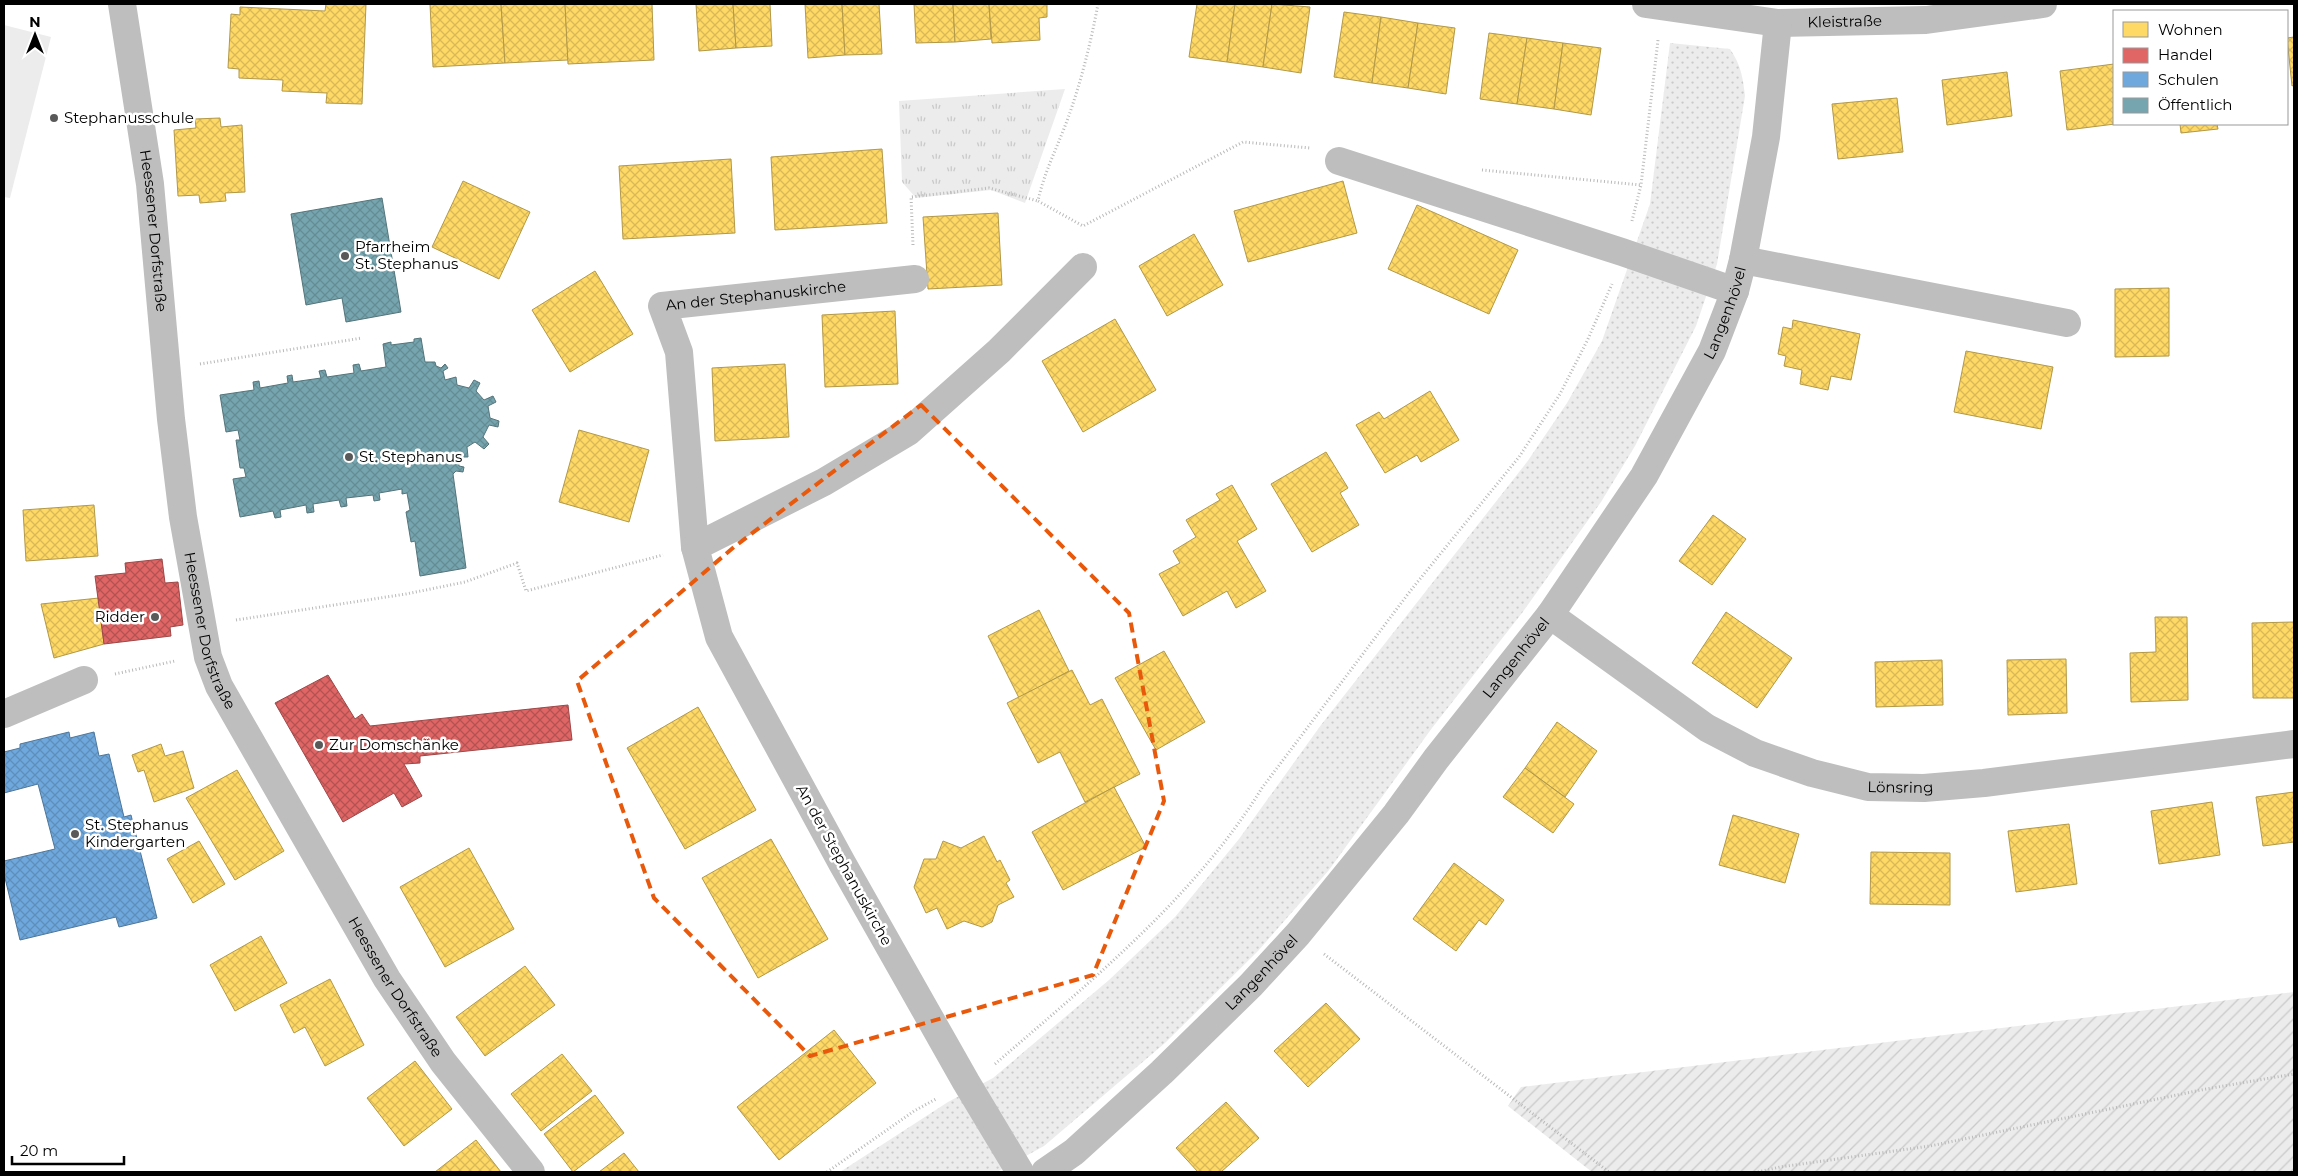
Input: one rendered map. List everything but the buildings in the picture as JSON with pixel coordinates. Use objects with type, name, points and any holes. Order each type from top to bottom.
[{"type":"street","name":"Heessener Dorfstraße","points":[[122,4],[150,184],[166,369],[183,517],[208,657],[219,686],[387,979],[443,1062],[531,1172]]},
{"type":"street","name":"Kleistraße","points":[[1654,5],[1778,23],[1926,20],[2043,4]]},
{"type":"street","name":"Langenhövel","points":[[1046,1172],[1074,1152],[1162,1072],[1251,985],[1298,934],[1396,814],[1436,759],[1550,615],[1644,476],[1712,351],[1735,291],[1743,260],[1766,137],[1778,23]]},
{"type":"street","points":[[1328,155],[1735,291]]},
{"type":"street","points":[[1743,260],[2067,324]]},
{"type":"street","points":[[695,547],[824,482],[908,432],[999,351],[1083,267]]},
{"type":"street","name":"An der Stephanuskirche","points":[[915,279],[662,306],[679,352],[695,547],[719,637],[842,863],[966,1082],[1020,1172]]},
{"type":"street","name":"Lönsring","points":[[1550,615],[1707,728],[1755,753],[1812,773],[1868,787],[1924,788],[1984,783],[2294,744]]},
{"type":"street","points":[[4,714],[84,680]]},
{"type":"path","points":[[1038,201],[1042,182],[1068,118],[1094,27],[1098,4]]},
{"type":"path","points":[[827,1172],[914,1111],[986,1071],[1088,984],[1190,884],[1244,817],[1262,788],[1410,590],[1519,458],[1560,394],[1588,339],[1616,274],[1641,185],[1654,5]]},
{"type":"path","points":[[915,279],[911,197],[989,188],[1038,201],[1082,226],[1243,142],[1328,155]]},
{"type":"path","points":[[1474,169],[1641,185]]},
{"type":"path","points":[[166,369],[362,338]]},
{"type":"path","points":[[202,627],[247,617],[423,591],[465,582],[517,563],[526,591],[695,547]]},
{"type":"path","points":[[84,680],[176,661],[208,657]]},
{"type":"path","points":[[1298,934],[1609,1172]]},
{"type":"path","points":[[1758,1172],[1780,1166],[1930,1146],[2206,1089],[2294,1074]]},
{"type":"highlighted area","points":[[921,405],[1129,613],[1164,801],[1093,975],[810,1056],[654,898],[577,681],[734,547]]},
{"type":"green space","points":[[4,25],[51,37],[10,198],[4,197]]},
{"type":"green space","points":[[1670,43],[1730,49],[1737,61],[1742,77],[1745,96],[1717,264],[1696,326],[1635,446],[1601,502],[1522,613],[1432,728],[1329,870],[1258,951],[1165,1043],[1044,1146],[997,1172],[840,1172],[948,1102],[993,1078],[1109,980],[1175,917],[1239,839],[1321,725],[1527,462],[1567,403],[1602,341],[1650,204]]},
{"type":"green space","points":[[1065,89],[1025,203],[991,190],[916,198],[902,182],[899,101]]},
{"type":"green space","points":[[2294,992],[2294,1172],[1592,1172],[1508,1106],[1521,1087]]},
{"type":"place","name":"Stephanusschule","points":[[54,118]]},
{"type":"place","name":"Pfarrheim St. Stephanus","points":[[345,256]]},
{"type":"place","name":"St. Stephanus","points":[[349,457]]},
{"type":"place","name":"Ridder","points":[[155,617]]},
{"type":"place","name":"Zur Domschänke","points":[[319,745]]},
{"type":"place","name":"St. Stephanus Kindergarten","points":[[75,834]]}]
